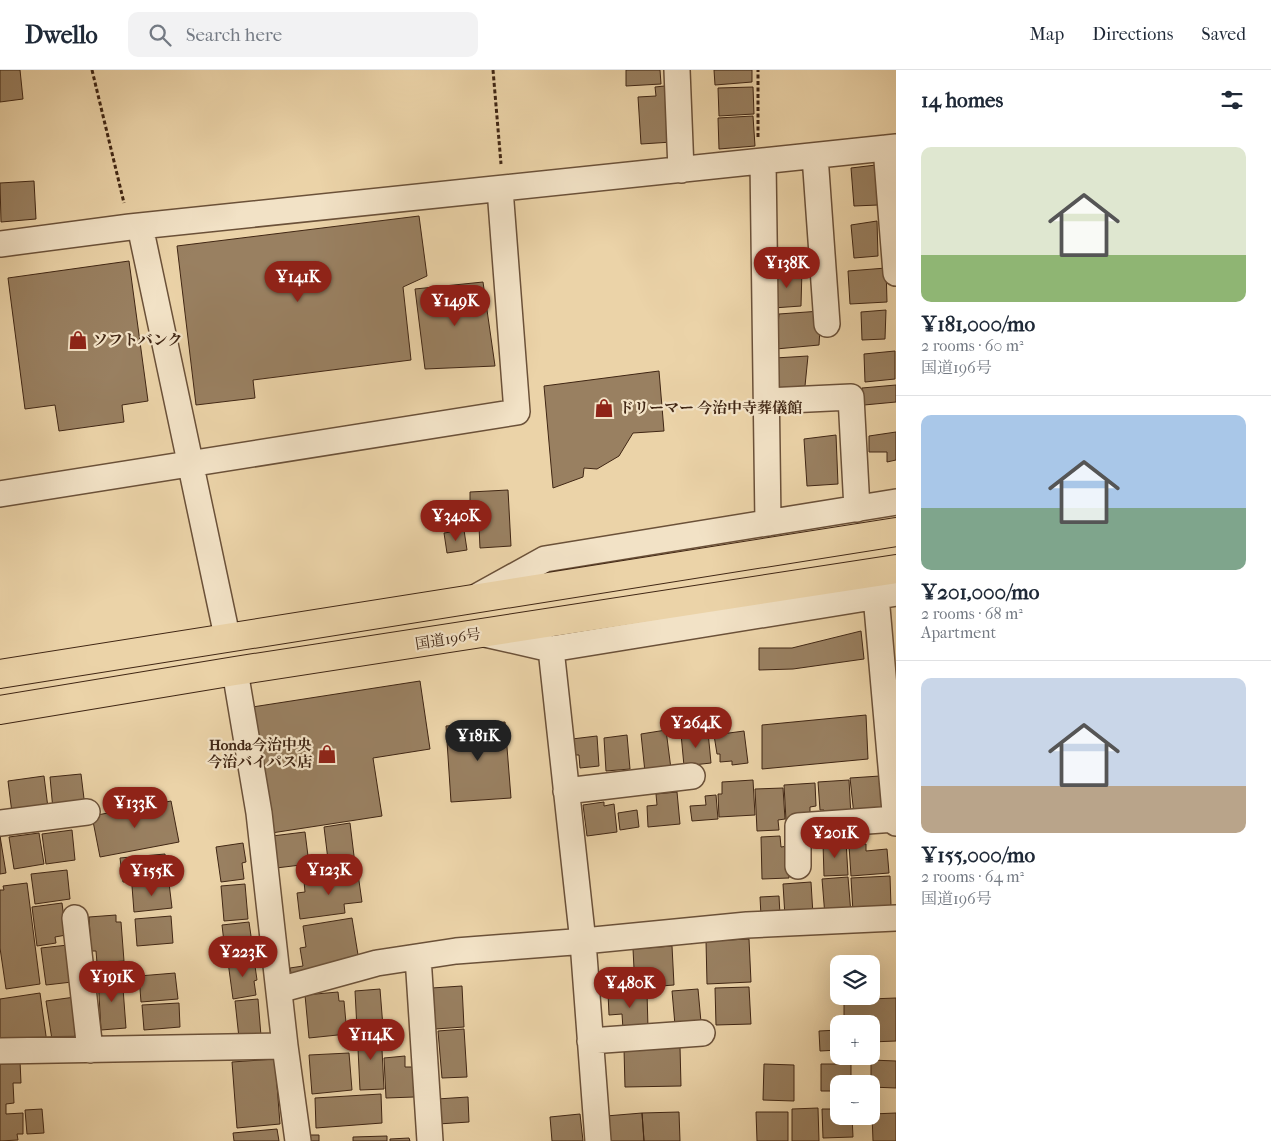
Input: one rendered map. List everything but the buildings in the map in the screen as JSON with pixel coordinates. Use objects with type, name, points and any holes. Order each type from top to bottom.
[{"type":"highway","points":[[0,674],[227,636],[896,532]]},
{"type":"highway","name":"国道196号","points":[[0,710],[235,671],[896,569]]},
{"type":"street","points":[[677,70],[681,170]]},
{"type":"street","points":[[0,244],[135,227],[891,148],[896,273]]},
{"type":"street","points":[[815,156],[827,324]]},
{"type":"street","points":[[760,161],[767,401],[768,523]]},
{"type":"street","points":[[0,494],[517,412],[502,188]]},
{"type":"street","points":[[135,227],[190,464],[227,636]]},
{"type":"street","points":[[767,401],[851,397],[857,509]]},
{"type":"street","points":[[473,598],[545,559],[896,502]]},
{"type":"street","points":[[483,634],[551,649],[886,594],[896,823]]},
{"type":"street","points":[[551,649],[583,942],[598,1141]]},
{"type":"street","points":[[235,671],[259,813],[285,1046],[298,1141]]},
{"type":"street","points":[[566,792],[692,776]]},
{"type":"street","points":[[0,823],[87,812]]},
{"type":"street","points":[[798,866],[798,826],[896,819]]},
{"type":"street","points":[[75,918],[90,1050]]},
{"type":"street","points":[[279,990],[377,963],[456,951],[583,942],[747,925],[896,918]]},
{"type":"street","points":[[418,957],[430,1141]]},
{"type":"street","points":[[590,1041],[702,1033]]},
{"type":"street","points":[[0,1052],[285,1046]]},
{"type":"path","points":[[92,70],[135,227]]},
{"type":"path","points":[[493,70],[502,188]]},
{"type":"path","points":[[758,70],[760,161]]},
{"type":"place","name":"ソフトバンク","points":[[78,340]]},
{"type":"place","name":"ドリーマー 今治中寺葬儀館","points":[[604,408]]},
{"type":"place","name":"Honda今治中央 今治バイパス店","points":[[327,754]]}]
